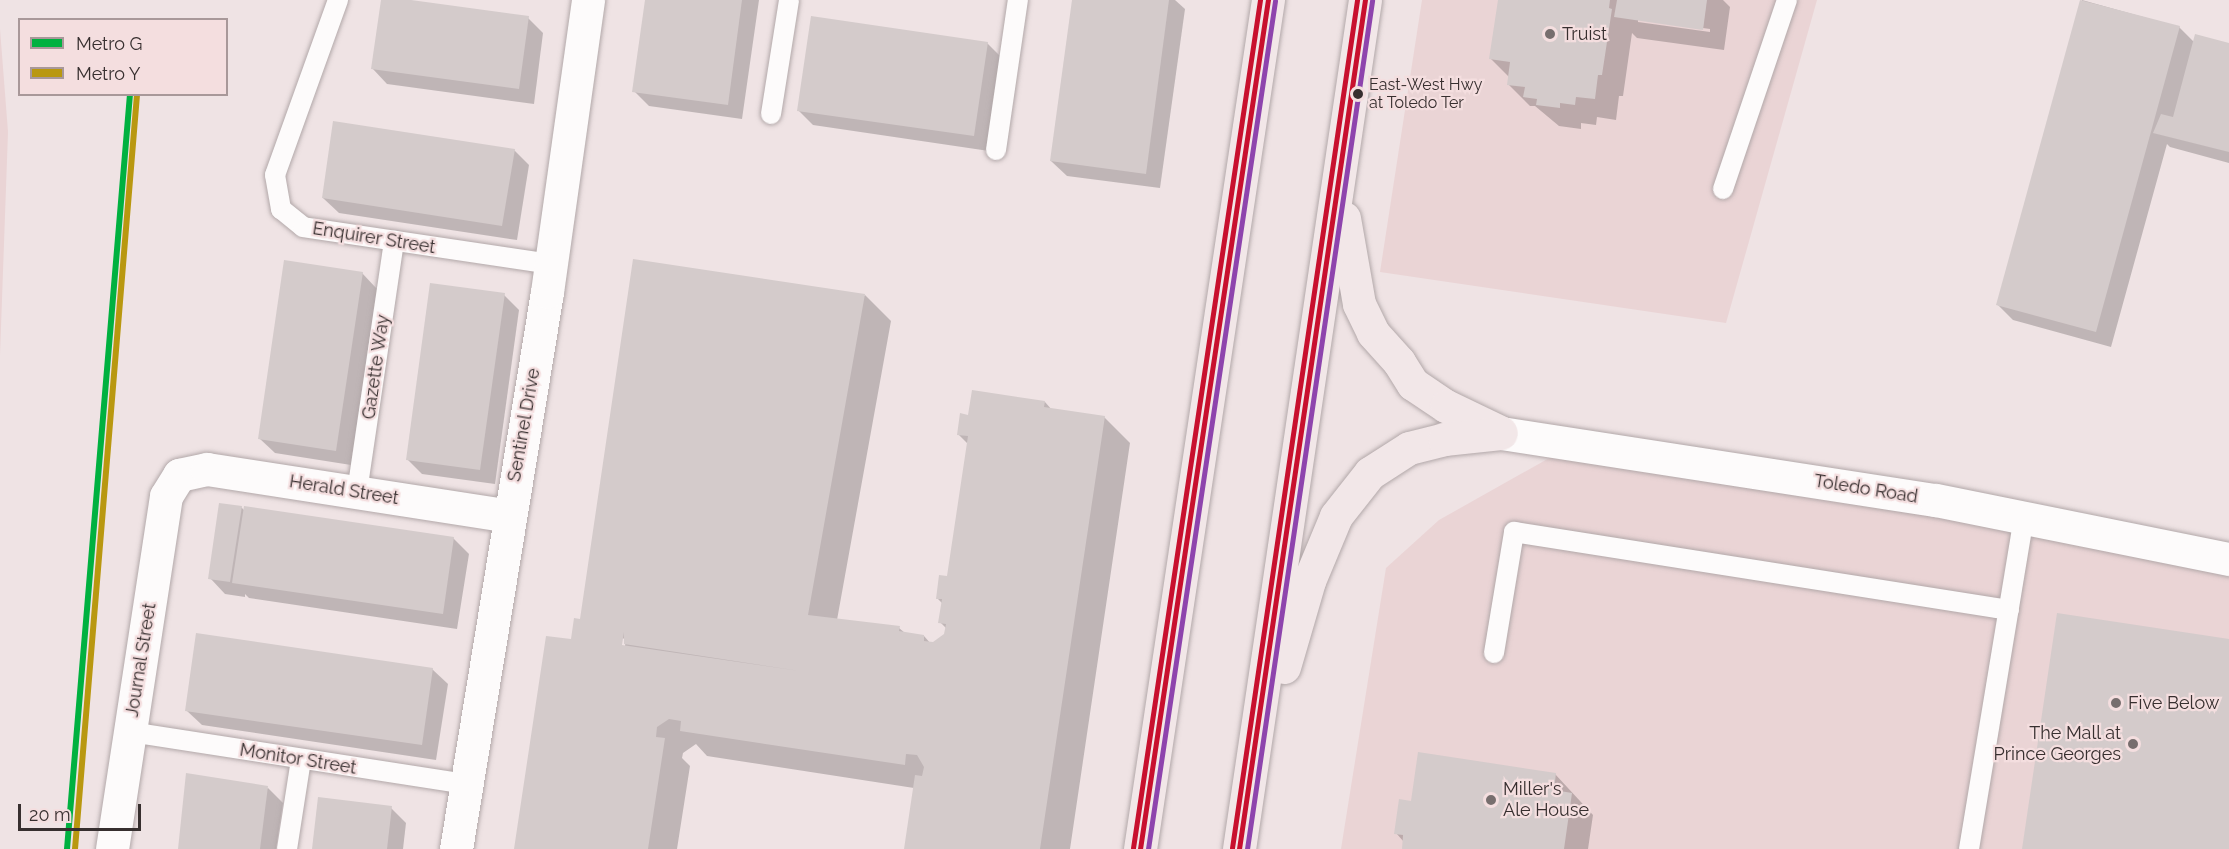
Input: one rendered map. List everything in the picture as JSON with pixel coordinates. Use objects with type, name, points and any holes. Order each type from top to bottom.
[{"type":"main road","points":[[1140,849],[1268,0]]},
{"type":"main road","points":[[1239,849],[1365,0]]},
{"type":"main road","points":[[1339,186],[1359,304],[1373,333],[1399,362],[1413,384],[1462,415],[1502,433]]},
{"type":"main road","points":[[1248,788],[1309,581],[1336,516],[1370,473],[1409,448],[1444,439],[1502,433]]},
{"type":"street","name":"Sentinel Drive","points":[[456,849],[550,264],[588,0]]},
{"type":"street","name":"Toledo Road","points":[[1502,433],[1936,500],[2229,559]]},
{"type":"street","name":"Herald Street","points":[[179,475],[207,468],[508,516]]},
{"type":"street","name":"Journal Street","points":[[112,849],[166,496],[179,475]]},
{"type":"lane","name":"Enquirer Street","points":[[338,0],[275,175],[281,209],[303,227],[550,264]]},
{"type":"lane","points":[[771,114],[789,0]]},
{"type":"lane","points":[[996,150],[1018,0]]},
{"type":"lane","points":[[1723,189],[1787,0]]},
{"type":"lane","name":"Gazette Way","points":[[357,492],[394,241]]},
{"type":"lane","points":[[1970,849],[2024,518]]},
{"type":"lane","points":[[1494,653],[1514,532],[2009,610]]},
{"type":"lane","name":"Monitor Street","points":[[130,732],[465,784]]},
{"type":"lane","points":[[287,849],[301,760]]},
{"type":"shaded area","points":[[1422,0],[1817,0],[1726,323],[1380,272]]},
{"type":"shaded area","points":[[0,29],[8,132],[0,355]]},
{"type":"shaded area","points":[[1576,443],[2229,560],[2229,849],[1341,849],[1386,568],[1439,520]]},
{"type":"building","points":[[381,0],[411,0],[529,16],[519,89],[371,69]]},
{"type":"building","points":[[645,0],[742,0],[728,105],[632,92]]},
{"type":"building","points":[[1072,0],[1169,0],[1146,174],[1050,161]]},
{"type":"building","name":"Truist","points":[[1498,0],[1610,0],[1609,8],[1612,9],[1602,75],[1598,75],[1595,99],[1576,97],[1575,105],[1560,103],[1560,108],[1536,105],[1537,99],[1523,97],[1525,87],[1507,85],[1510,62],[1489,59]]},
{"type":"building","name":"Truist","points":[[1617,0],[1707,0],[1703,30],[1614,17]]},
{"type":"building","points":[[2080,0],[2180,26],[2096,332],[1996,305]]},
{"type":"building","points":[[811,16],[988,42],[974,136],[797,111]]},
{"type":"building","points":[[2195,34],[2229,43],[2229,152],[2153,133],[2161,114],[2173,117]]},
{"type":"building","points":[[333,121],[515,149],[502,226],[322,198]]},
{"type":"building","points":[[633,259],[865,294],[808,615],[900,626],[899,631],[924,635],[924,641],[933,642],[944,634],[946,624],[938,623],[942,599],[936,599],[939,575],[947,576],[968,436],[957,435],[960,413],[968,415],[972,390],[1045,401],[1044,407],[1105,416],[1040,849],[904,849],[915,775],[922,776],[924,767],[917,755],[906,754],[905,765],[680,731],[681,721],[669,719],[657,727],[656,737],[665,738],[648,849],[514,849],[546,636],[571,639],[574,618],[580,619]],"holes":[[[624,632],[624,644],[800,671],[622,645]]]},
{"type":"building","points":[[284,260],[363,272],[336,451],[258,439]]},
{"type":"building","points":[[430,283],[505,293],[480,470],[406,460]]},
{"type":"building","points":[[219,503],[242,506],[230,582],[208,579]]},
{"type":"building","points":[[244,506],[454,537],[443,614],[232,583]]},
{"type":"building","name":"The Mall at Prince Georges","points":[[2057,613],[2229,639],[2229,849],[2022,849]]},
{"type":"building","points":[[196,633],[433,668],[422,745],[185,711]]},
{"type":"building","name":"Miller's Ale House","points":[[1418,752],[1556,773],[1554,790],[1572,793],[1564,849],[1402,849],[1403,835],[1394,834],[1399,799],[1411,801]]},
{"type":"building","points":[[186,773],[268,786],[260,849],[178,849]]},
{"type":"building","points":[[318,797],[392,806],[387,849],[312,849]]},
{"type":"metro line","name":"G","points":[[67,849],[130,96]]},
{"type":"metro line","name":"Y","points":[[75,849],[137,96]]},
{"type":"transit line","points":[[1133,848],[1260,0]]},
{"type":"transit line","points":[[1140,849],[1268,0]]},
{"type":"transit line","points":[[1232,848],[1357,0]]},
{"type":"transit line","points":[[1239,849],[1365,0]]},
{"type":"transit line","points":[[1148,849],[1275,1]]},
{"type":"transit line","points":[[1247,849],[1372,1]]},
{"type":"place","name":"Truist","points":[[1550,34]]},
{"type":"place","name":"East-West Hwy at Toledo Ter","points":[[1358,94]]},
{"type":"place","name":"Five Below","points":[[2116,703]]},
{"type":"place","name":"The Mall at Prince Georges","points":[[2133,744]]},
{"type":"place","name":"Miller's Ale House","points":[[1491,800]]}]
